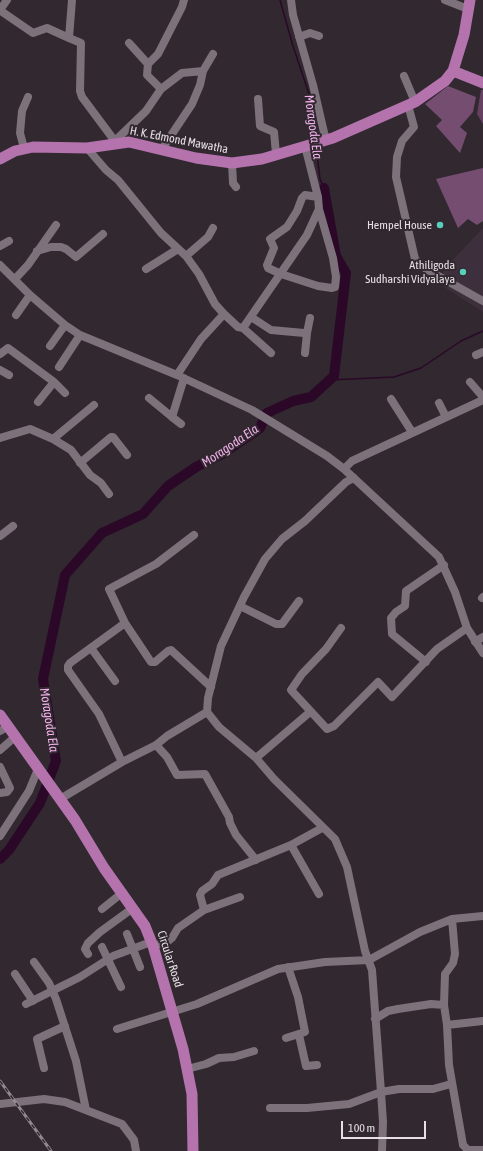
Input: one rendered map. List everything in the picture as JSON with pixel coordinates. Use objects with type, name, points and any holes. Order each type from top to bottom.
[{"type":"main road","points":[[469,5],[464,35],[453,72],[483,83]]},
{"type":"main road","name":"H. K. Edmond Mawatha","points":[[0,159],[24,148],[54,146],[87,148],[130,142],[196,158],[232,163],[262,159],[324,141],[411,104],[445,81],[453,72]]},
{"type":"main road","name":"Circular Road","points":[[0,715],[4,729],[16,736],[37,768],[57,794],[122,893],[142,920],[152,944],[173,1012],[187,1069],[192,1094],[193,1151]]},
{"type":"street","points":[[7,0],[0,11],[33,33],[47,28],[82,43],[80,92],[82,97],[116,144]]},
{"type":"street","points":[[69,38],[72,0]]},
{"type":"street","points":[[161,90],[147,75],[148,64],[158,54],[184,0]]},
{"type":"street","points":[[291,0],[324,141]]},
{"type":"street","points":[[445,0],[469,5]]},
{"type":"street","points":[[299,37],[310,33],[319,36]]},
{"type":"street","points":[[129,43],[148,64]]},
{"type":"street","points":[[162,149],[192,104],[200,85],[203,71],[213,54]]},
{"type":"street","points":[[116,144],[118,138],[146,111],[161,90],[182,73],[203,71]]},
{"type":"street","points":[[404,76],[411,104],[414,127],[402,141],[397,158],[396,177],[415,259],[426,269],[483,301]]},
{"type":"street","points":[[24,148],[20,133],[22,111],[28,97]]},
{"type":"street","points":[[258,99],[260,126],[274,132],[276,154]]},
{"type":"street","points":[[307,145],[318,197],[319,209],[333,258],[336,277],[335,286],[332,288],[318,286],[281,274],[268,268],[267,265],[274,248],[270,239],[287,227],[298,211],[302,198],[305,195],[318,197]]},
{"type":"street","points":[[87,148],[106,170],[118,180],[161,233],[186,256],[199,274],[215,304],[238,327],[243,328],[271,353]]},
{"type":"street","points":[[232,163],[233,183],[236,187]]},
{"type":"street","points":[[243,328],[307,236],[319,209]]},
{"type":"street","points":[[15,279],[28,265],[56,225]]},
{"type":"street","points":[[186,256],[208,237],[213,228]]},
{"type":"street","points":[[37,251],[51,247],[61,247],[76,257],[103,234]]},
{"type":"street","points":[[0,246],[8,241]]},
{"type":"street","points":[[146,270],[178,249]]},
{"type":"street","points":[[0,267],[65,325],[80,335],[180,377],[252,410],[327,456],[344,469],[439,557],[444,565],[455,592],[467,628],[483,653]]},
{"type":"street","points":[[16,315],[30,295]]},
{"type":"street","points":[[172,417],[180,377],[201,339],[224,314]]},
{"type":"street","points":[[251,317],[271,330],[307,333]]},
{"type":"street","points":[[305,354],[310,318]]},
{"type":"street","points":[[50,346],[65,325]]},
{"type":"street","points":[[59,367],[80,335]]},
{"type":"street","points":[[0,354],[8,348],[54,382],[65,393]]},
{"type":"street","points":[[0,370],[9,375]]},
{"type":"street","points":[[38,402],[54,382]]},
{"type":"street","points":[[470,382],[483,397]]},
{"type":"street","points":[[149,398],[181,424]]},
{"type":"street","points":[[391,398],[412,432]]},
{"type":"street","points":[[344,469],[352,461],[483,400]]},
{"type":"street","points":[[439,403],[446,417]]},
{"type":"street","points":[[53,439],[94,405]]},
{"type":"street","points":[[0,438],[30,429],[53,439],[71,450],[90,475],[101,483],[109,494]]},
{"type":"street","points":[[80,463],[110,437],[113,437],[127,454]]},
{"type":"street","points":[[354,478],[346,482],[305,521],[282,539],[265,559],[221,646],[211,687],[207,712],[219,726],[256,758],[274,779],[322,828],[335,839],[347,867],[365,951],[372,970],[383,1122],[382,1151]]},
{"type":"street","points":[[0,536],[13,526]]},
{"type":"street","points":[[194,535],[156,564],[111,586],[109,592],[126,623],[151,662],[155,662],[171,650],[211,687]]},
{"type":"street","points":[[426,662],[392,634],[391,618],[396,612],[405,606],[406,590],[444,565]]},
{"type":"street","points":[[240,606],[276,624],[282,624],[299,600]]},
{"type":"street","points":[[122,762],[99,714],[68,670],[70,662],[126,623]]},
{"type":"street","points":[[341,628],[326,649],[302,674],[291,690],[327,729],[334,726],[378,682],[392,698],[437,649],[467,628]]},
{"type":"street","points":[[475,642],[483,636]]},
{"type":"street","points":[[91,648],[115,681]]},
{"type":"street","points":[[57,794],[156,745],[167,736],[207,712]]},
{"type":"street","points":[[256,758],[310,712]]},
{"type":"street","points":[[0,750],[16,736]]},
{"type":"street","points":[[156,745],[167,757],[177,775],[205,774],[229,817],[230,823],[236,835],[256,860]]},
{"type":"street","points":[[0,767],[10,788],[7,792],[0,793]]},
{"type":"street","points":[[0,836],[29,791],[37,768]]},
{"type":"street","points":[[204,910],[200,895],[202,891],[212,884],[218,875],[239,865],[256,860],[291,845],[322,828]]},
{"type":"street","points":[[291,845],[319,894]]},
{"type":"street","points":[[102,909],[122,893]]},
{"type":"street","points":[[15,974],[30,1001],[80,977],[108,959],[132,948],[167,942],[172,938],[178,928],[204,910],[240,897]]},
{"type":"street","points":[[88,954],[84,949],[88,943],[100,932],[133,908]]},
{"type":"street","points":[[117,1029],[173,1012],[229,992],[278,969],[325,962],[369,960],[420,932],[452,919],[483,916]]},
{"type":"street","points":[[452,919],[454,954],[453,962],[445,974],[444,1005],[447,1025],[451,1084],[464,1148],[468,1150],[483,1150]]},
{"type":"street","points":[[127,934],[140,967]]},
{"type":"street","points":[[102,947],[121,987]]},
{"type":"street","points":[[34,962],[53,991],[80,1076],[86,1110]]},
{"type":"street","points":[[286,1038],[305,1032],[305,1025],[288,967]]},
{"type":"street","points":[[375,1019],[388,1012],[398,1009],[431,1004],[444,1005]]},
{"type":"street","points":[[447,1025],[483,1020]]},
{"type":"street","points":[[44,1068],[37,1039],[65,1026]]},
{"type":"street","points":[[299,1035],[306,1066],[317,1065]]},
{"type":"street","points":[[187,1069],[206,1064],[218,1058],[234,1057],[254,1051]]},
{"type":"street","points":[[270,1108],[306,1108],[349,1104],[381,1092],[399,1089],[432,1089],[451,1084]]},
{"type":"street","points":[[0,1104],[44,1099],[58,1100],[122,1124],[134,1140],[136,1151]]},
{"type":"shaded area","points":[[448,86],[476,97],[473,112],[460,127],[467,133],[460,153],[436,126],[442,120],[425,104]]},
{"type":"shaded area","points":[[481,90],[483,90],[483,124],[477,114]]},
{"type":"shaded area","points":[[483,168],[483,221],[477,225],[468,219],[458,228],[436,179]]},
{"type":"shaded area","name":"Athiligoda Sudharshi Vidyalaya","points":[[483,228],[483,312],[444,287],[442,275],[444,269]]},
{"type":"waterway","name":"Moragoda Ela","points":[[280,0],[309,94],[315,139]]},
{"type":"waterway","name":"Moragoda Ela","points":[[316,147],[320,179],[324,188]]},
{"type":"waterway","name":"Moragoda Ela","points":[[0,859],[9,850],[40,803],[56,761],[43,679],[65,575],[102,533],[143,514],[168,486],[196,467],[222,454],[260,428],[267,413],[293,401],[311,397],[334,376],[346,273],[336,256],[324,188]]},
{"type":"waterway","points":[[330,380],[394,377],[421,368],[461,341],[483,331]]},
{"type":"railway","points":[[0,1081],[51,1151]]},
{"type":"place","name":"Hempel House","points":[[440,225]]},
{"type":"place","name":"Athiligoda Sudharshi Vidyalaya","points":[[463,272]]}]
